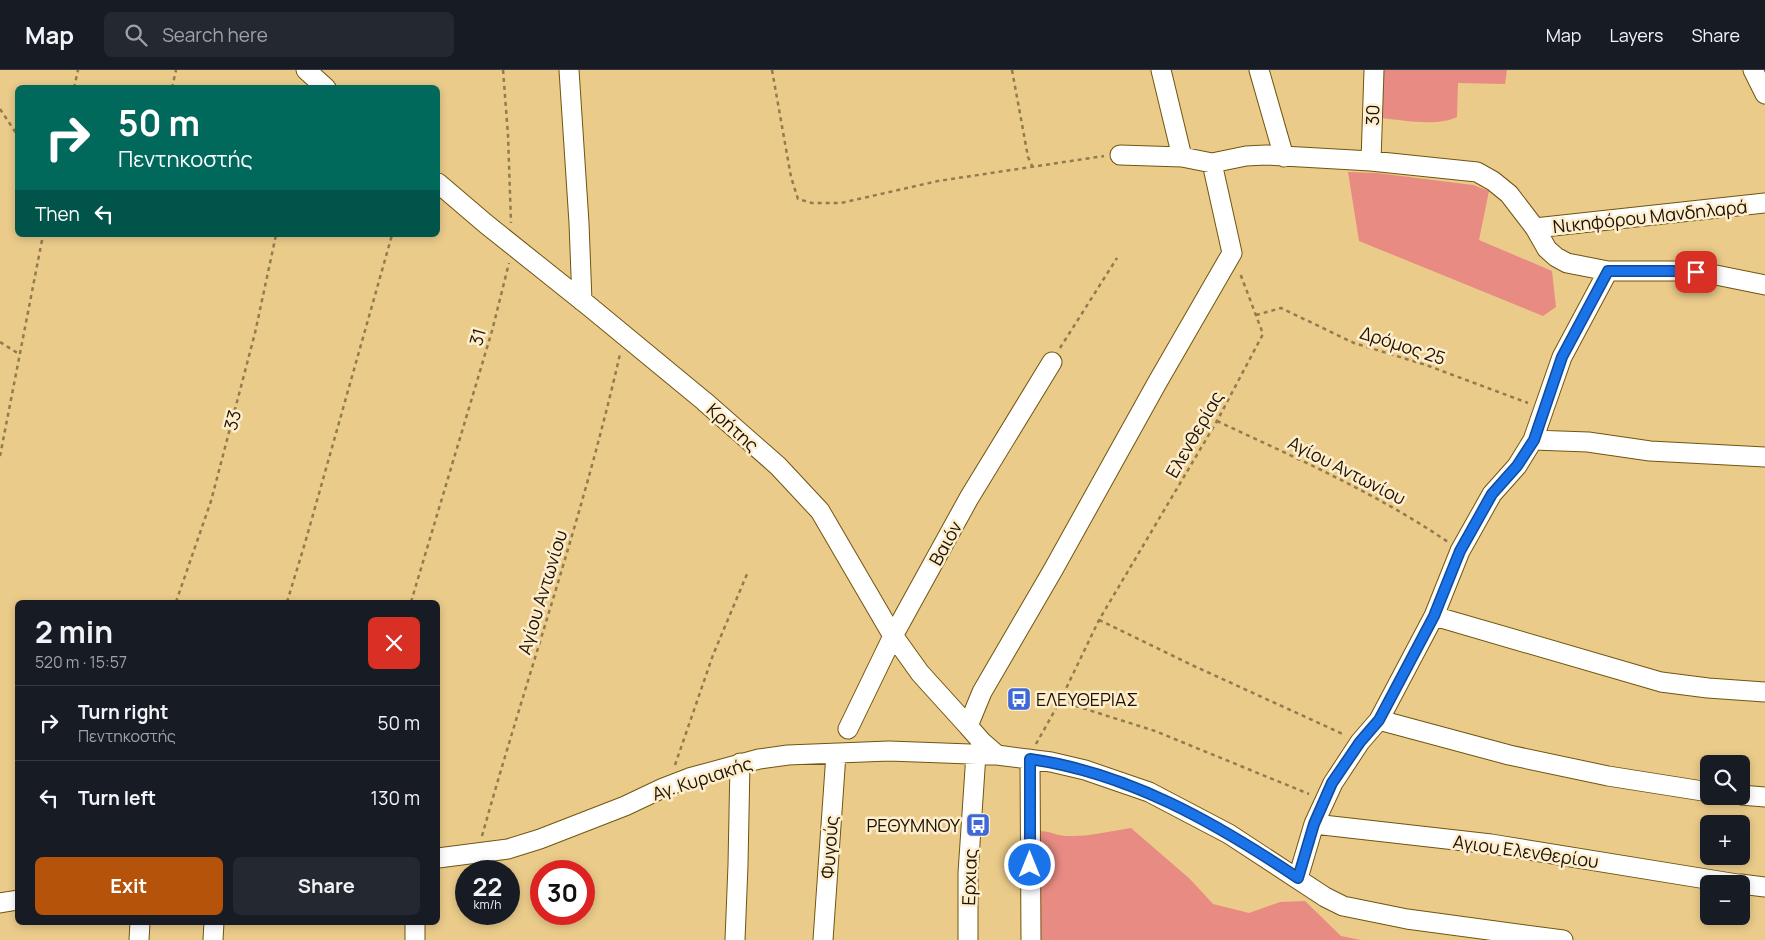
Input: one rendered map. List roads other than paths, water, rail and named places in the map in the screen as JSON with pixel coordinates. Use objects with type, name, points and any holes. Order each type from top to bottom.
[{"type":"street","points":[[569,70],[582,301]]},
{"type":"street","points":[[1161,70],[1182,157]]},
{"type":"street","points":[[1259,70],[1284,157]]},
{"type":"street","name":"30","points":[[1371,161],[1374,70]]},
{"type":"street","points":[[1753,70],[1765,94]]},
{"type":"street","points":[[310,72],[323,85]]},
{"type":"street","points":[[1120,155],[1182,157],[1212,163],[1246,156],[1371,161],[1477,172],[1510,194],[1535,228],[1547,249],[1556,258],[1567,263],[1608,271],[1680,271],[1765,284]]},
{"type":"street","points":[[968,726],[982,692],[1232,253],[1212,163]]},
{"type":"street","name":"Κρήτης","points":[[440,185],[704,401],[778,466],[820,511],[893,636],[920,673],[982,742],[997,755]]},
{"type":"street","name":"Νικηφόρου Μανδηλαρά","points":[[1535,228],[1765,203]]},
{"type":"street","points":[[1298,878],[1314,824],[1332,783],[1360,742],[1379,720],[1434,616],[1460,551],[1492,494],[1517,466],[1534,440],[1562,357],[1608,271]]},
{"type":"street","name":"Βαιόν","points":[[848,729],[893,636],[969,498],[1052,362]]},
{"type":"street","points":[[1534,440],[1588,442],[1650,451],[1765,457]]},
{"type":"street","points":[[1434,616],[1661,682],[1765,692]]},
{"type":"street","points":[[1379,720],[1509,755],[1608,776],[1700,791]]},
{"type":"street","name":"Αγ. Κυριακής","points":[[440,858],[508,849],[540,840],[674,784],[759,758],[889,751],[997,755],[1051,762],[1085,770],[1149,792],[1229,834],[1325,897],[1343,906],[1407,919],[1563,940]]},
{"type":"street","name":"Φυγούς","points":[[823,940],[836,754]]},
{"type":"street","name":"Ερχιας","points":[[968,940],[968,873],[976,754]]},
{"type":"street","points":[[1030,759],[1031,940]]},
{"type":"street","points":[[735,940],[740,763]]},
{"type":"street","points":[[1750,796],[1765,797]]},
{"type":"street","name":"Αγιου Ελενθερίου","points":[[1314,824],[1491,844],[1700,878]]},
{"type":"street","points":[[1750,885],[1765,887]]},
{"type":"street","points":[[0,903],[15,900]]},
{"type":"street","points":[[139,940],[140,925]]},
{"type":"street","points":[[213,940],[214,925]]},
{"type":"street","points":[[415,925],[415,940]]},
{"type":"place","name":"ΕΛΕΥΘΕΡΙΑΣ","points":[[1019,699]]},
{"type":"place","name":"ΡΕΘΥΜΝΟΥ","points":[[978,825]]}]
